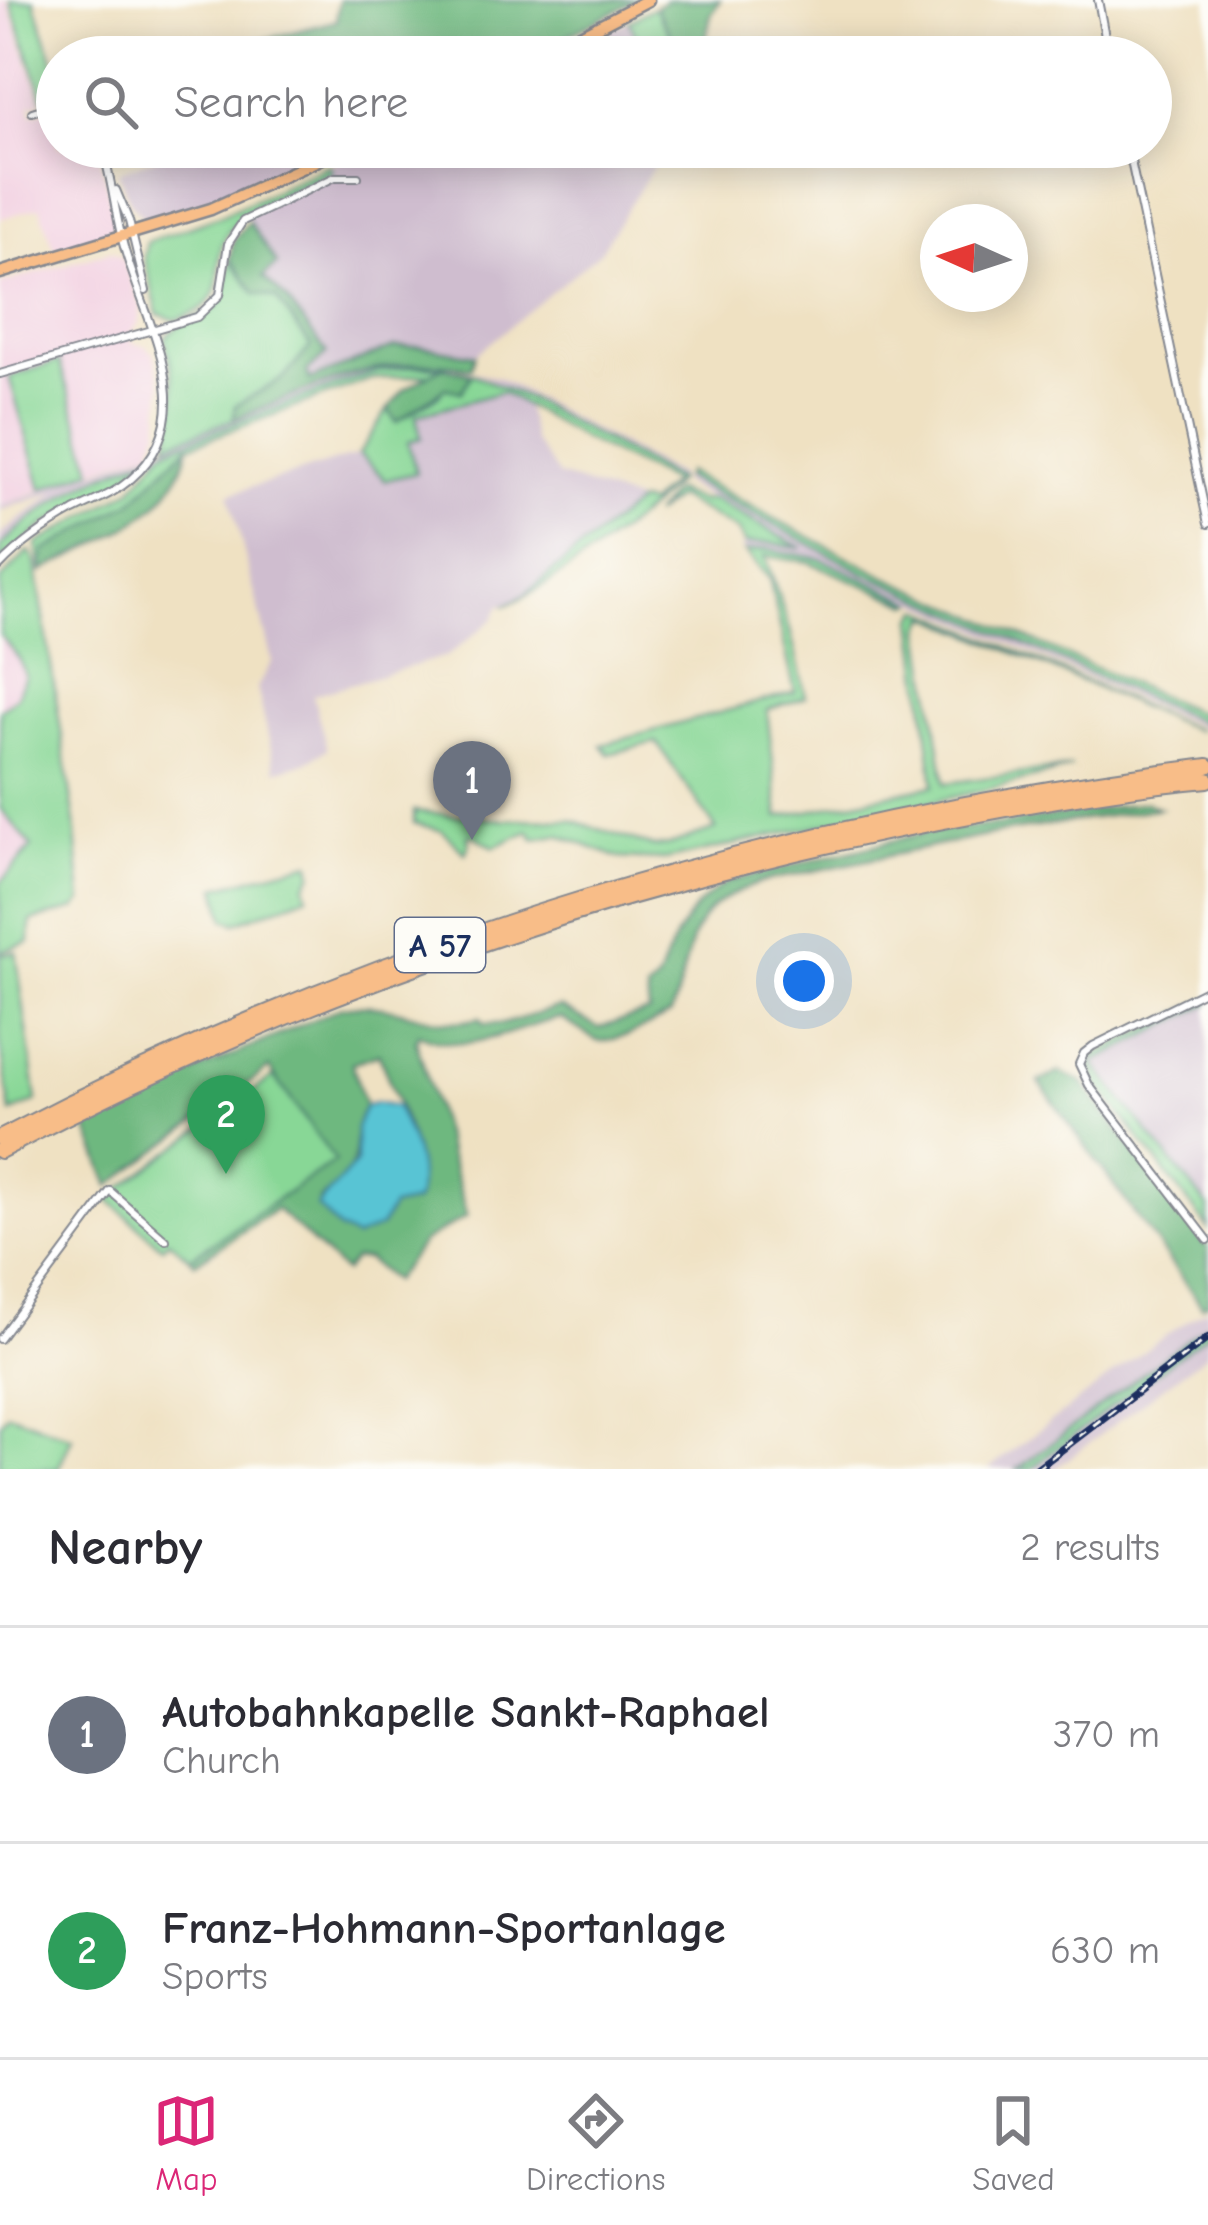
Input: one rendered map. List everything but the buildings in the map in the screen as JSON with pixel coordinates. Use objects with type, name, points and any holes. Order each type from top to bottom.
[{"type":"highway","name":"A 57","points":[[0,1138],[168,1054],[283,1005],[428,949],[599,892],[897,818],[1208,766]]},
{"type":"highway","name":"A 57","points":[[0,1151],[137,1082],[253,1031],[430,961],[602,904],[904,828],[1208,779]]},
{"type":"main road","points":[[579,36],[648,0]]},
{"type":"main road","points":[[0,273],[242,196],[301,168]]},
{"type":"street","points":[[1097,0],[1105,36]]},
{"type":"street","points":[[32,112],[36,111]]},
{"type":"street","points":[[0,566],[50,525],[126,484],[150,458],[162,434],[168,402],[154,330],[108,168]]},
{"type":"street","points":[[1132,168],[1208,524]]},
{"type":"street","points":[[0,374],[197,317],[215,302],[224,286],[228,244],[243,221],[335,177],[358,177]]},
{"type":"street","points":[[1208,989],[1094,1046],[1079,1064],[1089,1085],[1208,1240]]},
{"type":"street","points":[[0,1339],[110,1191],[166,1240]]},
{"type":"shaded area","points":[[0,0],[7,0],[36,85],[36,104],[30,105],[32,114],[36,113],[36,168],[102,168],[116,223],[109,235],[55,251],[40,207],[0,219]]},
{"type":"shaded area","points":[[629,21],[636,36],[600,36]]},
{"type":"shaded area","points":[[129,168],[286,168],[147,222],[130,203],[118,172]]},
{"type":"shaded area","points":[[329,168],[653,168],[599,253],[475,355],[394,347],[310,380],[307,372],[327,353],[286,299],[262,277],[277,264],[245,216],[329,173]]},
{"type":"shaded area","points":[[111,251],[122,257],[141,306],[140,322],[130,334],[132,343],[154,354],[162,385],[159,429],[151,449],[93,470],[61,363],[10,377],[42,489],[0,506],[0,284]]},
{"type":"shaded area","points":[[429,361],[499,378],[679,476],[677,480],[484,377],[442,367],[391,369],[339,384],[90,480],[39,511],[0,547],[5,531],[56,492],[0,511],[0,506],[371,368]]},
{"type":"shaded area","points":[[502,392],[525,404],[534,441],[559,476],[638,502],[523,596],[499,606],[494,619],[447,656],[313,695],[327,749],[306,762],[276,771],[257,688],[272,661],[229,494],[359,454],[386,480],[415,473],[408,441],[415,415]]},
{"type":"shaded area","points":[[684,477],[865,573],[1208,724],[1208,731],[820,559],[785,551],[743,551],[742,545],[750,544],[798,546],[680,482]]},
{"type":"shaded area","points":[[0,635],[32,674],[32,847],[0,883]]},
{"type":"shaded area","points":[[1208,1004],[1208,1207],[1093,1064]]},
{"type":"shaded area","points":[[1208,1308],[1208,1353],[1055,1469],[988,1469],[1167,1334]]},
{"type":"green space","points":[[10,0],[34,0],[46,36],[36,36],[36,76]]},
{"type":"green space","points":[[339,0],[637,0],[566,36],[278,36],[336,21]]},
{"type":"green space","points":[[667,0],[720,0],[706,36],[671,36],[655,7]]},
{"type":"green space","points":[[655,7],[671,36],[636,36],[629,21]]},
{"type":"green space","points":[[323,168],[332,172],[266,203],[233,226],[224,240],[216,291],[209,302],[175,320],[158,314],[144,257],[147,242],[222,215]]},
{"type":"green space","points":[[249,222],[277,264],[263,277],[327,353],[307,372],[310,380],[394,347],[475,355],[471,368],[409,364],[379,368],[234,419],[235,406],[284,378],[311,346],[276,298],[255,293],[230,259],[234,239]]},
{"type":"green space","points":[[230,259],[255,293],[276,298],[311,346],[284,378],[235,406],[234,419],[167,444],[175,404],[165,338],[215,308],[227,283]]},
{"type":"green space","points":[[59,361],[93,470],[42,489],[9,377]]},
{"type":"green space","points":[[415,366],[442,367],[431,374],[371,379],[189,446],[181,471],[151,509],[110,537],[41,572],[37,544],[132,489],[164,450],[339,384]]},
{"type":"green space","points":[[442,367],[472,374],[461,392],[445,388],[397,422],[388,409],[405,389]]},
{"type":"green space","points":[[472,374],[529,399],[677,480],[596,550],[545,584],[523,597],[504,606],[523,596],[638,502],[649,504],[672,482],[502,392],[416,415],[421,438],[408,442],[416,473],[386,480],[359,454],[388,409],[396,422],[445,387],[461,392]]},
{"type":"green space","points":[[188,446],[180,471],[151,509],[110,537],[41,572],[44,551],[132,501]]},
{"type":"green space","points":[[146,457],[116,487],[48,523],[0,561],[0,547],[51,505]]},
{"type":"green space","points":[[686,472],[886,577],[1208,717],[1208,725],[865,573],[684,477]]},
{"type":"green space","points":[[674,491],[700,501],[712,499],[802,548],[745,544],[738,531],[677,497],[653,515]]},
{"type":"green space","points":[[767,549],[820,559],[914,602],[809,562],[765,556],[806,697],[767,710],[779,817],[934,785],[914,619],[921,609],[1198,731],[928,616],[922,629],[945,783],[1072,767],[665,860],[619,858],[559,835],[534,839],[530,831],[494,847],[468,836],[465,853],[443,831],[414,823],[414,811],[571,820],[654,847],[716,829],[656,742],[609,754],[602,745],[795,692],[769,578],[745,552]]},
{"type":"green space","points":[[29,551],[35,560],[75,822],[82,901],[76,909],[31,921],[30,942],[0,952],[0,883],[32,847],[0,808],[0,710],[17,696],[25,675],[20,660],[0,635],[0,581]]},
{"type":"green space","points":[[1145,802],[1159,808],[1005,832],[769,880],[740,891],[719,903],[696,931],[671,1014],[631,1034],[597,1041],[561,1018],[472,1042],[437,1041],[418,1034],[467,1216],[423,1242],[393,1281],[367,1259],[354,1259],[344,1272],[276,1209],[195,1263],[190,1258],[335,1161],[269,1068],[110,1186],[86,1125],[67,1128],[342,1007],[381,1007],[446,1021],[480,1018],[484,1024],[503,1024],[560,1007],[599,1028],[649,1012],[647,991],[658,980],[684,924],[699,904],[730,881],[936,830]],"holes":[[[379,1054],[418,1168],[415,1202],[392,1207],[380,1227],[319,1200],[353,1164],[365,1106],[352,1063]]]},
{"type":"green space","points":[[311,862],[313,873],[305,885],[308,895],[236,923],[225,919],[217,887]]},
{"type":"green space","points":[[16,952],[37,1101],[11,1113],[0,1042],[0,955]]},
{"type":"green space","points":[[1208,999],[1208,1004],[1093,1063],[1208,1207],[1208,1228],[1099,1086],[1090,1065],[1097,1054]]},
{"type":"green space","points":[[1060,1072],[1082,1082],[1208,1249],[1208,1303],[1202,1306],[1039,1082]]},
{"type":"green space","points":[[274,1076],[336,1161],[190,1258],[168,1240],[162,1247],[107,1198]]},
{"type":"green space","points":[[1208,1324],[1208,1333],[1030,1469],[1018,1469]]},
{"type":"green space","points":[[8,1413],[72,1437],[58,1469],[0,1469],[0,1423]]},
{"type":"water","points":[[376,1102],[396,1106],[407,1129],[415,1153],[418,1190],[415,1202],[392,1207],[380,1227],[355,1238],[339,1230],[317,1206],[356,1163],[356,1128],[365,1106]]},
{"type":"railway","points":[[1036,1469],[1208,1338]]},
{"type":"place","name":"Autobahnkapelle Sankt-Raphael","points":[[472,840]]},
{"type":"place","name":"Franz-Hohmann-Sportanlage","points":[[226,1174]]}]
